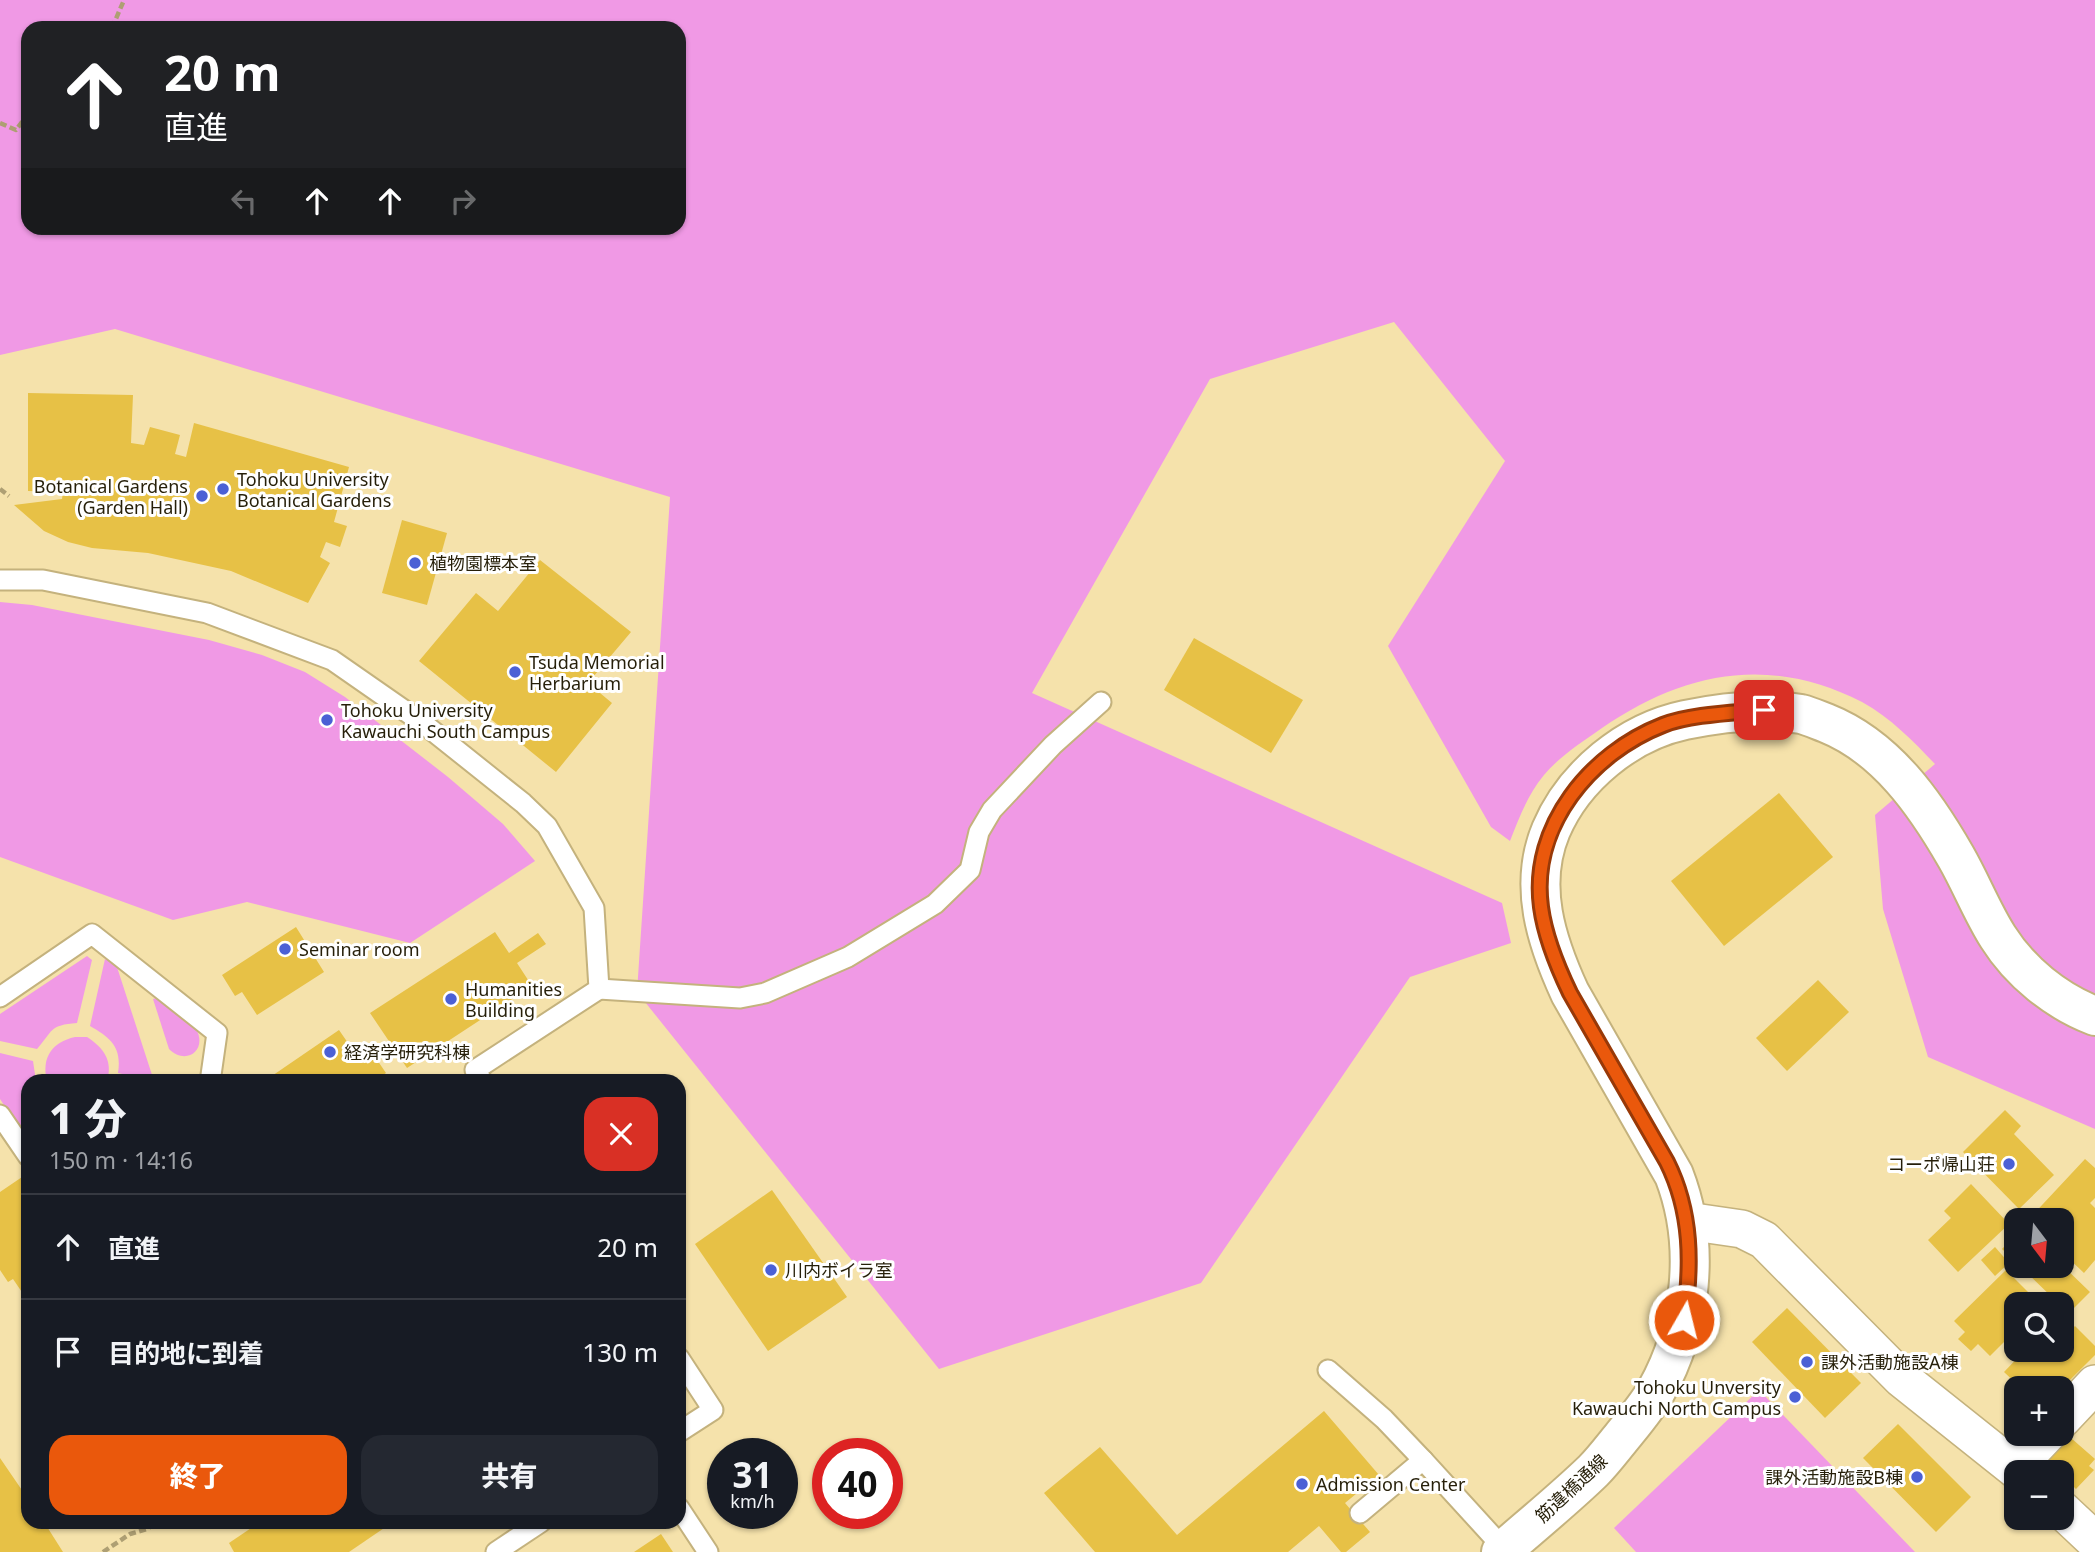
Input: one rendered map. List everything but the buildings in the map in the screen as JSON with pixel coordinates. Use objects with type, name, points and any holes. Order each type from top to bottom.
[{"type":"street","name":"筋違橋通線","points":[[1504,1551],[1595,1469],[1655,1392],[1673,1355],[1684,1320],[1689,1284],[1690,1251],[1679,1189],[1667,1162],[1570,993],[1557,965],[1541,907],[1539,879],[1545,846],[1556,818],[1570,796],[1593,770],[1625,744],[1665,724],[1716,714],[1764,710],[1804,715],[1842,729],[1881,756],[1914,793],[1955,855],[1999,938],[2027,973],[2062,999],[2095,1016]]},
{"type":"street","points":[[1686,1221],[1742,1228],[1764,1240],[1900,1378],[2004,1460]]},
{"type":"street","points":[[2074,1406],[2095,1384]]},
{"type":"street","points":[[2025,1460],[2037,1446]]},
{"type":"street","points":[[2074,1521],[2095,1541]]},
{"type":"lane","points":[[0,580],[43,580],[207,613],[332,660],[424,724],[523,803],[547,826],[594,908],[599,989]]},
{"type":"lane","points":[[478,1074],[475,1070],[599,989],[740,998],[765,993],[848,957],[935,904],[971,870],[979,832],[992,810],[1053,745],[1101,702]]},
{"type":"lane","points":[[0,996],[92,934],[217,1033],[211,1074]]},
{"type":"lane","points":[[0,1115],[21,1146]]},
{"type":"lane","points":[[686,1369],[713,1410],[686,1427]]},
{"type":"lane","points":[[1328,1370],[1384,1419],[1504,1551]]},
{"type":"lane","points":[[1360,1513],[1423,1460]]},
{"type":"lane","points":[[686,1519],[708,1552]]},
{"type":"lane","points":[[496,1552],[530,1529]]},
{"type":"path","points":[[115,21],[124,0]]},
{"type":"path","points":[[0,123],[16,130],[21,123]]},
{"type":"path","points":[[0,489],[9,496]]},
{"type":"path","points":[[103,1552],[130,1534],[147,1529]]},
{"type":"shaded area","points":[[0,0],[2095,0],[2095,1129],[1928,1057],[1883,909],[1875,815],[1935,764],[1910,738],[1862,702],[1828,687],[1794,678],[1729,676],[1696,682],[1665,693],[1633,709],[1564,755],[1533,790],[1510,841],[1491,827],[1388,646],[1505,461],[1394,322],[1210,379],[1032,693],[1502,903],[1511,943],[1410,977],[1201,1283],[939,1369],[637,992],[670,497],[115,329],[0,355]]},
{"type":"shaded area","points":[[0,602],[32,605],[209,640],[262,655],[305,672],[345,697],[448,777],[503,824],[535,861],[410,943],[247,902],[173,920],[0,857]]},
{"type":"shaded area","points":[[87,956],[92,960],[77,1023],[56,1027],[37,1049],[0,1041],[0,1014]]},
{"type":"shaded area","points":[[105,959],[116,964],[152,1074],[118,1073],[118,1056],[113,1044],[90,1026]]},
{"type":"shaded area","points":[[156,998],[196,1029],[199,1043],[193,1053],[182,1056],[169,1049],[153,999]]},
{"type":"shaded area","points":[[87,1037],[98,1046],[108,1061],[109,1074],[46,1074],[50,1052],[67,1039]]},
{"type":"shaded area","points":[[0,1053],[33,1061],[35,1074],[21,1074],[21,1131],[0,1099]]},
{"type":"shaded area","points":[[1759,1390],[1915,1552],[1636,1552],[1614,1528]]},
{"type":"place","name":"Tohoku University Botanical Gardens","points":[[223,489]]},
{"type":"place","name":"Botanical Gardens (Garden Hall)","points":[[202,496]]},
{"type":"place","name":"植物園標本室","points":[[415,563]]},
{"type":"place","name":"Tsuda Memorial Herbarium","points":[[515,672]]},
{"type":"place","name":"Tohoku University Kawauchi South Campus","points":[[327,720]]},
{"type":"place","name":"Seminar room","points":[[285,949]]},
{"type":"place","name":"Humanities Building","points":[[451,999]]},
{"type":"place","name":"経済学研究科棟","points":[[330,1052]]},
{"type":"place","name":"コーポ帰山荘","points":[[2009,1164]]},
{"type":"place","name":"川内ボイラ室","points":[[771,1270]]},
{"type":"place","name":"課外活動施設A棟","points":[[1807,1362]]},
{"type":"place","name":"Tohoku Unversity Kawauchi North Campus","points":[[1795,1397]]},
{"type":"place","name":"課外活動施設B棟","points":[[1917,1477]]},
{"type":"place","name":"Admission Center","points":[[1302,1484]]},
{"type":"route","points":[[1684,1320],[1690,1251],[1679,1189],[1667,1162],[1570,993],[1557,965],[1541,907],[1539,879],[1545,846],[1556,818],[1570,796],[1593,770],[1625,744],[1665,724],[1716,714],[1764,710]]}]
